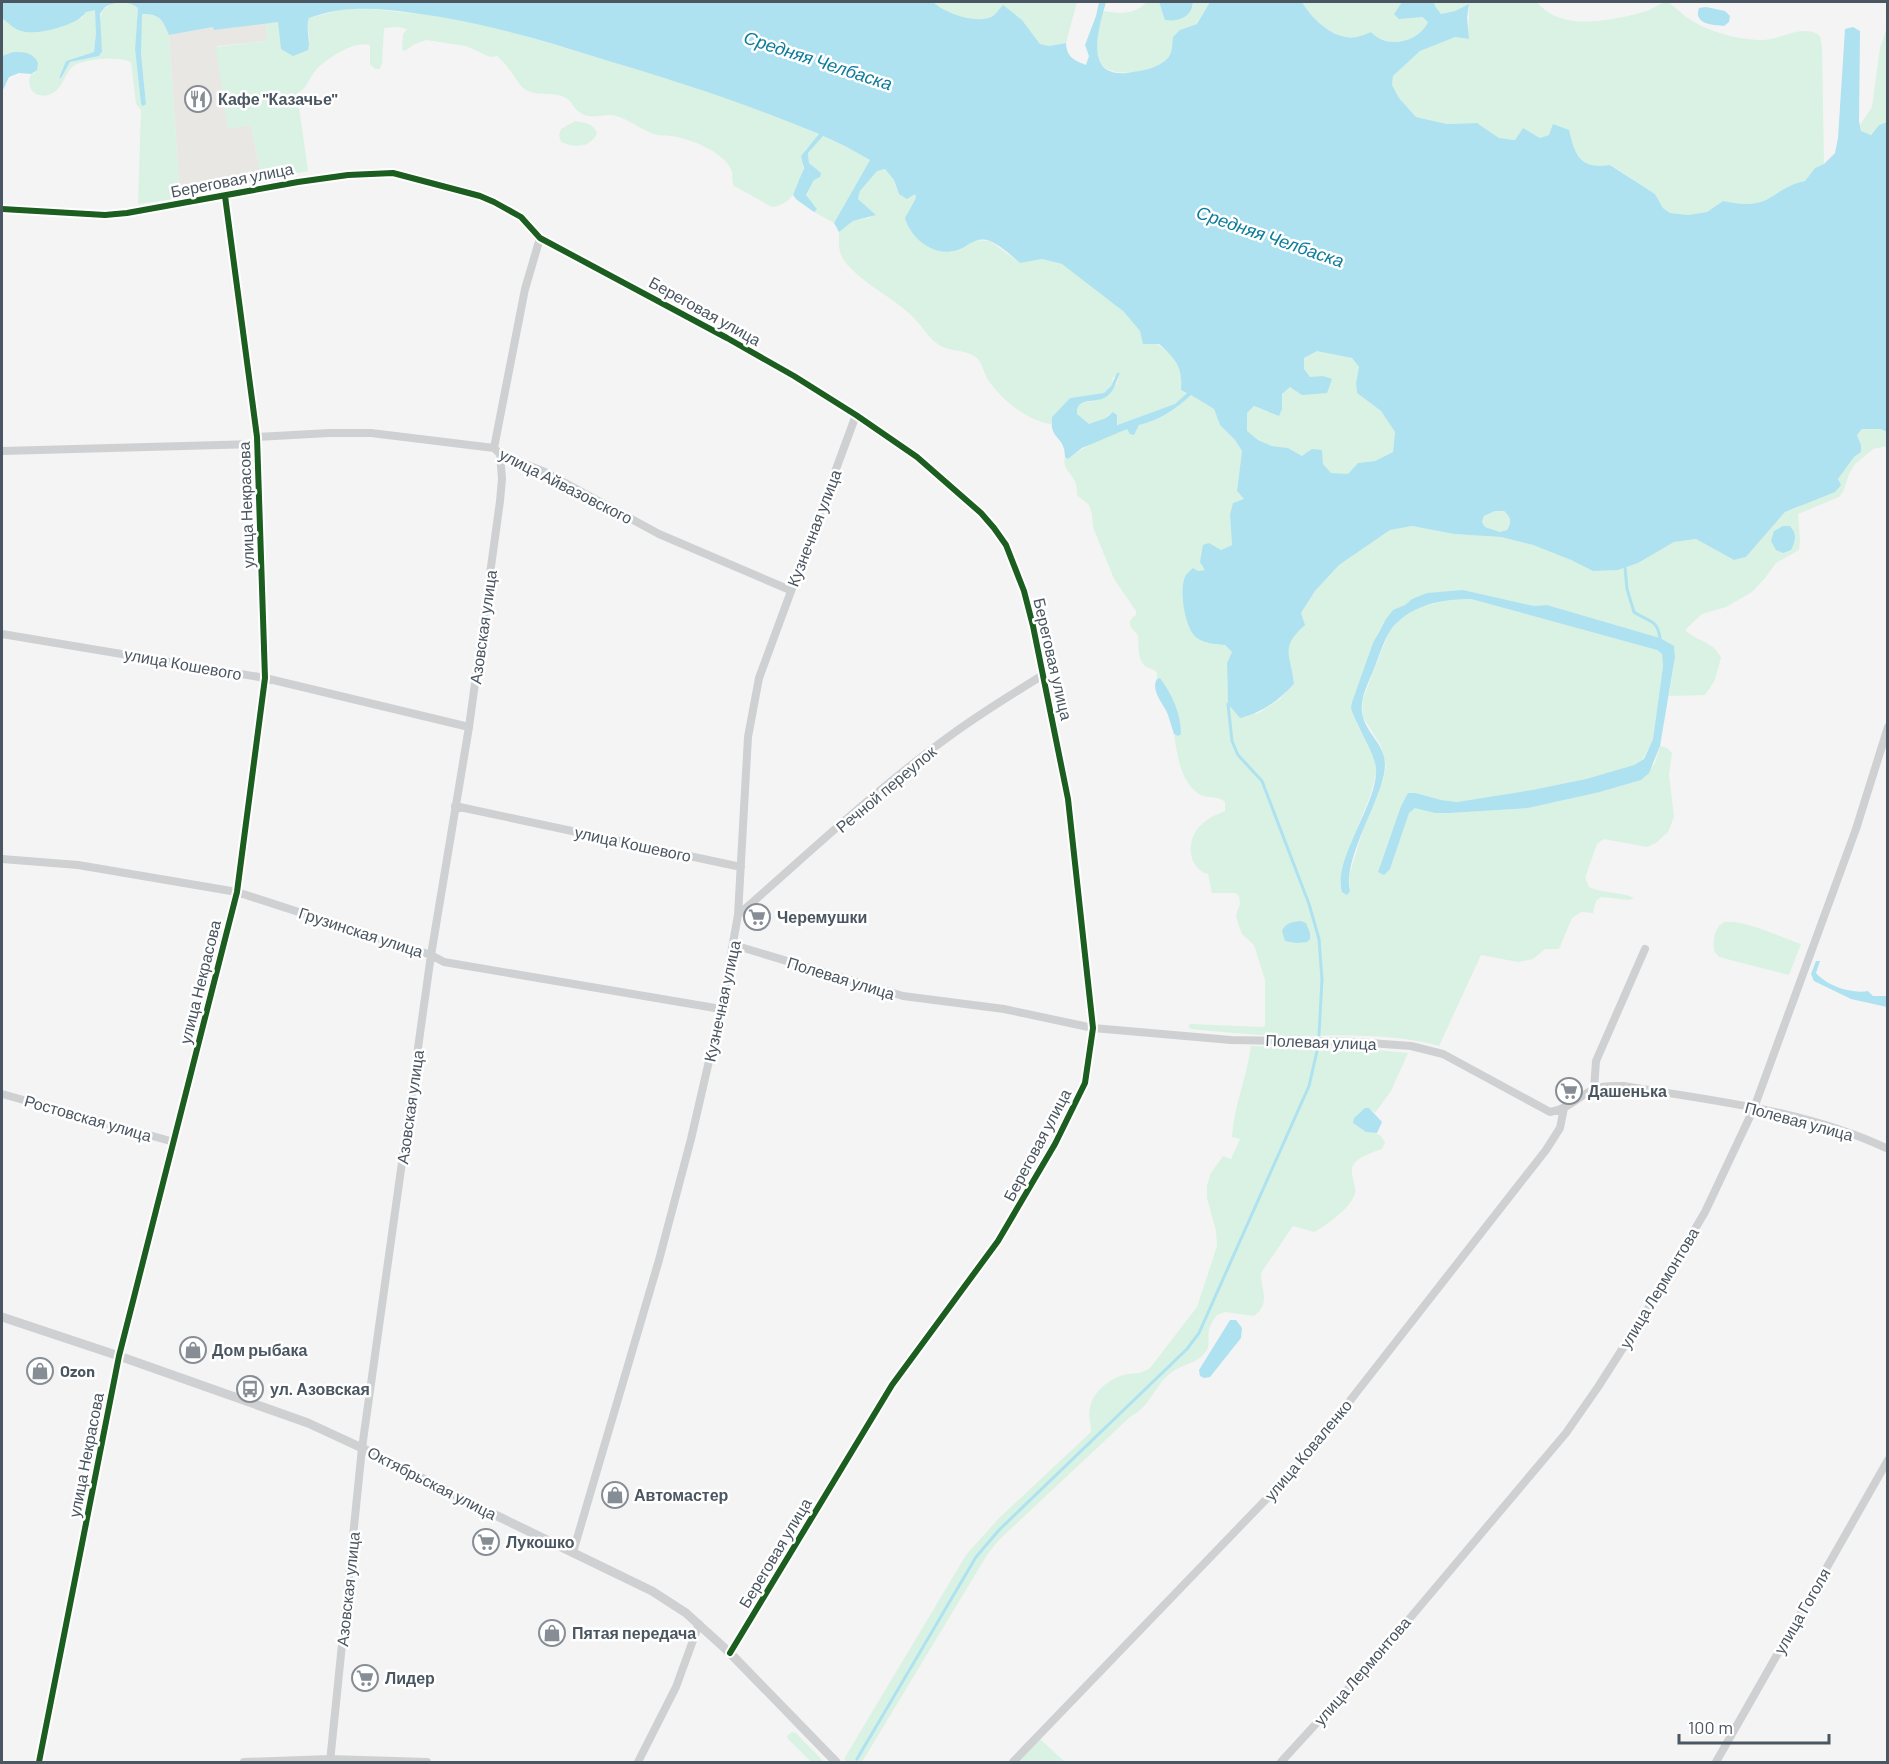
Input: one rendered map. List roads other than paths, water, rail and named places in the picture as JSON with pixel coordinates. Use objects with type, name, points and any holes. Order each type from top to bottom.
[{"type":"street","name":"Береговая улица","points":[[2,209],[105,215],[127,213],[298,182],[348,175],[393,173],[470,193],[494,202],[521,218],[540,238],[727,338],[856,415],[942,478],[994,528],[1006,545],[1017,571],[1034,626],[1066,790],[1093,1028],[1084,1083],[1055,1144],[998,1241],[892,1385],[730,1653]]},
{"type":"street","name":"улица Некрасова","points":[[39,1762],[119,1356],[237,892],[265,678],[257,441],[225,196]]},
{"type":"street","name":"Азовская улица","points":[[330,1761],[362,1448],[431,955],[469,727],[500,501],[502,479],[497,451],[525,289],[540,238]]},
{"type":"street","name":"Кузнечная улица","points":[[573,1552],[692,1139],[721,1009],[738,915],[745,771],[753,702],[764,659],[856,415]]},
{"type":"street","name":"улица Айвазовского","points":[[2,452],[257,441],[353,432],[497,451],[545,472],[658,534],[790,590]]},
{"type":"street","name":"улица Кошевого","points":[[2,634],[265,678],[469,727]]},
{"type":"street","name":"Речной переулок","points":[[738,915],[881,791],[949,736],[1043,675]]},
{"type":"street","name":"улица Лермонтова","points":[[1281,1762],[1378,1656],[1566,1433],[1640,1321],[1706,1212],[1754,1108],[1856,829],[1887,727]]},
{"type":"street","name":"улица Кошевого","points":[[455,806],[741,867]]},
{"type":"street","name":"Грузинская улица","points":[[2,859],[78,865],[237,892],[431,955],[444,962],[721,1009]]},
{"type":"street","name":"Полевая улица","points":[[734,945],[903,996],[1004,1009],[1093,1028],[1231,1040],[1356,1042],[1411,1046],[1443,1054],[1550,1112],[1564,1108],[1594,1089],[1624,1086],[1754,1108],[1820,1123],[1887,1149]]},
{"type":"street","points":[[1594,1089],[1596,1061],[1645,949]]},
{"type":"street","name":"Ростовская улица","points":[[2,1094],[174,1142]]},
{"type":"street","name":"улица Коваленко","points":[[1013,1762],[1302,1462],[1546,1150],[1560,1128],[1564,1108]]},
{"type":"street","name":"Октябрьская улица","points":[[2,1317],[267,1407],[362,1448],[652,1591],[699,1624],[836,1762]]},
{"type":"street","name":"улица Гоголя","points":[[1716,1762],[1887,1460]]},
{"type":"street","points":[[638,1762],[676,1687],[699,1624]]},
{"type":"street","points":[[244,1762],[427,1762]]},
{"type":"water","name":"Средняя Челбаска","points":[[2,2],[933,2],[953,14],[979,19],[993,16],[1003,5],[1022,20],[1040,44],[1049,46],[1066,43],[1072,58],[1086,65],[1089,56],[1085,45],[1099,2],[1106,2],[1097,51],[1100,62],[1106,69],[1117,73],[1155,67],[1167,59],[1172,49],[1173,37],[1180,30],[1197,24],[1210,2],[1302,2],[1318,22],[1340,36],[1357,37],[1371,32],[1389,42],[1402,41],[1415,36],[1425,28],[1428,22],[1422,17],[1399,19],[1394,14],[1402,2],[1434,2],[1441,14],[1455,11],[1469,4],[1467,18],[1469,39],[1455,37],[1420,51],[1393,76],[1392,85],[1399,98],[1416,117],[1447,124],[1477,123],[1499,138],[1515,140],[1523,128],[1540,138],[1549,135],[1553,124],[1569,130],[1577,154],[1586,163],[1600,166],[1610,165],[1655,194],[1663,208],[1670,213],[1688,215],[1707,212],[1723,201],[1745,204],[1766,200],[1789,186],[1805,181],[1815,168],[1824,164],[1835,153],[1845,29],[1853,27],[1860,31],[1859,121],[1861,131],[1871,135],[1879,125],[1887,122],[1887,432],[1881,429],[1862,429],[1857,435],[1861,452],[1854,457],[1838,479],[1841,485],[1835,492],[1785,512],[1746,557],[1734,560],[1696,539],[1674,542],[1638,563],[1618,570],[1593,571],[1533,545],[1501,537],[1454,534],[1412,526],[1390,530],[1339,565],[1315,591],[1301,613],[1305,625],[1289,646],[1294,684],[1270,705],[1240,718],[1228,704],[1227,663],[1232,652],[1225,645],[1204,641],[1193,634],[1186,618],[1183,589],[1186,575],[1193,568],[1198,571],[1205,570],[1200,562],[1203,545],[1209,543],[1221,550],[1232,545],[1230,515],[1233,503],[1244,499],[1237,491],[1242,451],[1220,425],[1214,409],[1191,395],[1167,414],[1139,425],[1134,435],[1130,434],[1127,429],[1082,448],[1068,459],[1065,457],[1063,445],[1053,430],[1052,417],[1070,398],[1104,393],[1111,386],[1117,373],[1120,373],[1114,389],[1106,397],[1083,403],[1078,408],[1077,414],[1089,424],[1106,418],[1113,412],[1117,415],[1117,425],[1175,404],[1187,393],[1181,390],[1179,369],[1169,354],[1159,344],[1143,344],[1140,331],[1123,311],[1062,264],[1042,259],[1020,263],[998,245],[985,240],[977,240],[951,251],[926,246],[913,234],[905,218],[916,198],[915,194],[907,199],[899,194],[894,180],[885,169],[877,171],[860,191],[858,199],[876,215],[853,221],[839,232],[834,223],[870,160],[823,136],[808,153],[809,163],[821,173],[820,177],[814,180],[806,195],[817,209],[814,212],[793,195],[804,168],[801,156],[819,134],[682,84],[507,31],[437,16],[386,10],[348,9],[309,18],[308,50],[293,56],[281,49],[278,22],[214,30],[213,27],[169,35],[160,18],[142,14],[141,53],[146,104],[143,106],[135,49],[138,8],[134,5],[122,3],[105,7],[100,14],[102,52],[99,56],[70,62],[61,78],[59,78],[66,61],[94,52],[95,10],[86,12],[82,17],[67,25],[33,32],[19,30],[2,18]],"holes":[[[1317,351],[1352,358],[1359,367],[1357,393],[1381,411],[1395,432],[1393,452],[1375,461],[1358,463],[1348,474],[1331,473],[1323,464],[1322,450],[1312,449],[1302,456],[1288,448],[1272,446],[1258,440],[1247,431],[1247,413],[1254,406],[1279,416],[1282,409],[1282,394],[1290,387],[1302,395],[1327,393],[1332,379],[1323,376],[1310,377],[1304,369],[1304,358]],[[1495,511],[1504,511],[1508,516],[1510,522],[1507,530],[1500,532],[1485,527],[1482,522],[1484,516]]]},
{"type":"water","points":[[1159,2],[1193,2],[1190,11],[1184,17],[1165,20]]},
{"type":"water","points":[[1699,8],[1725,11],[1730,16],[1729,22],[1724,26],[1705,23],[1698,13]]},
{"type":"water","points":[[13,52],[34,57],[38,63],[37,70],[31,74],[19,73],[9,77],[2,92],[2,56]]},
{"type":"water","points":[[1783,526],[1790,526],[1795,537],[1791,550],[1783,553],[1776,550],[1771,541],[1774,531]]},
{"type":"water","points":[[1463,590],[1534,606],[1547,605],[1660,638],[1674,646],[1675,657],[1660,746],[1649,773],[1641,780],[1600,792],[1528,808],[1435,813],[1415,808],[1409,813],[1390,869],[1384,875],[1378,872],[1401,806],[1408,793],[1457,802],[1586,779],[1634,765],[1644,759],[1653,739],[1663,666],[1662,654],[1657,650],[1471,599],[1437,602],[1416,609],[1397,622],[1390,631],[1364,695],[1362,712],[1364,721],[1381,748],[1385,764],[1380,787],[1351,865],[1350,891],[1347,895],[1342,892],[1341,879],[1344,864],[1375,782],[1375,762],[1351,708],[1373,643],[1393,610],[1427,593]]},
{"type":"water","points":[[1160,678],[1178,712],[1181,734],[1178,736],[1174,734],[1168,715],[1156,693],[1155,684]]},
{"type":"water","points":[[1301,921],[1306,923],[1310,939],[1307,942],[1296,943],[1285,941],[1282,931],[1284,928],[1290,923]]},
{"type":"water","points":[[1816,961],[1820,961],[1816,973],[1827,982],[1847,990],[1868,991],[1873,996],[1887,996],[1887,1007],[1851,999],[1814,981],[1811,974]]},
{"type":"water","points":[[1365,1108],[1369,1108],[1382,1122],[1377,1133],[1366,1132],[1353,1123],[1354,1118]]},
{"type":"water","points":[[1230,1320],[1236,1320],[1242,1328],[1241,1338],[1210,1377],[1204,1378],[1200,1376],[1199,1370]]},
{"type":"waterway","points":[[1625,567],[1627,589],[1634,612],[1651,621],[1657,627],[1660,638]]},
{"type":"waterway","points":[[1228,704],[1232,741],[1238,755],[1262,781],[1309,904],[1319,939],[1322,979],[1319,1035]]},
{"type":"waterway","points":[[857,1759],[976,1557],[999,1530],[1187,1349],[1199,1333],[1309,1086],[1317,1051]]},
{"type":"place","name":"Кафе \"Казачье\"","points":[[198,99]]},
{"type":"place","name":"Черемушки","points":[[757,917]]},
{"type":"place","name":"Дашенька","points":[[1569,1091]]},
{"type":"place","name":"Дом рыбака","points":[[193,1350]]},
{"type":"place","name":"Ozon","points":[[40,1371]]},
{"type":"place","name":"ул. Азовская","points":[[250,1389]]},
{"type":"place","name":"Автомастер","points":[[615,1495]]},
{"type":"place","name":"Лукошко","points":[[486,1542]]},
{"type":"place","name":"Пятая передача","points":[[552,1633]]},
{"type":"place","name":"Лидер","points":[[365,1678]]}]
